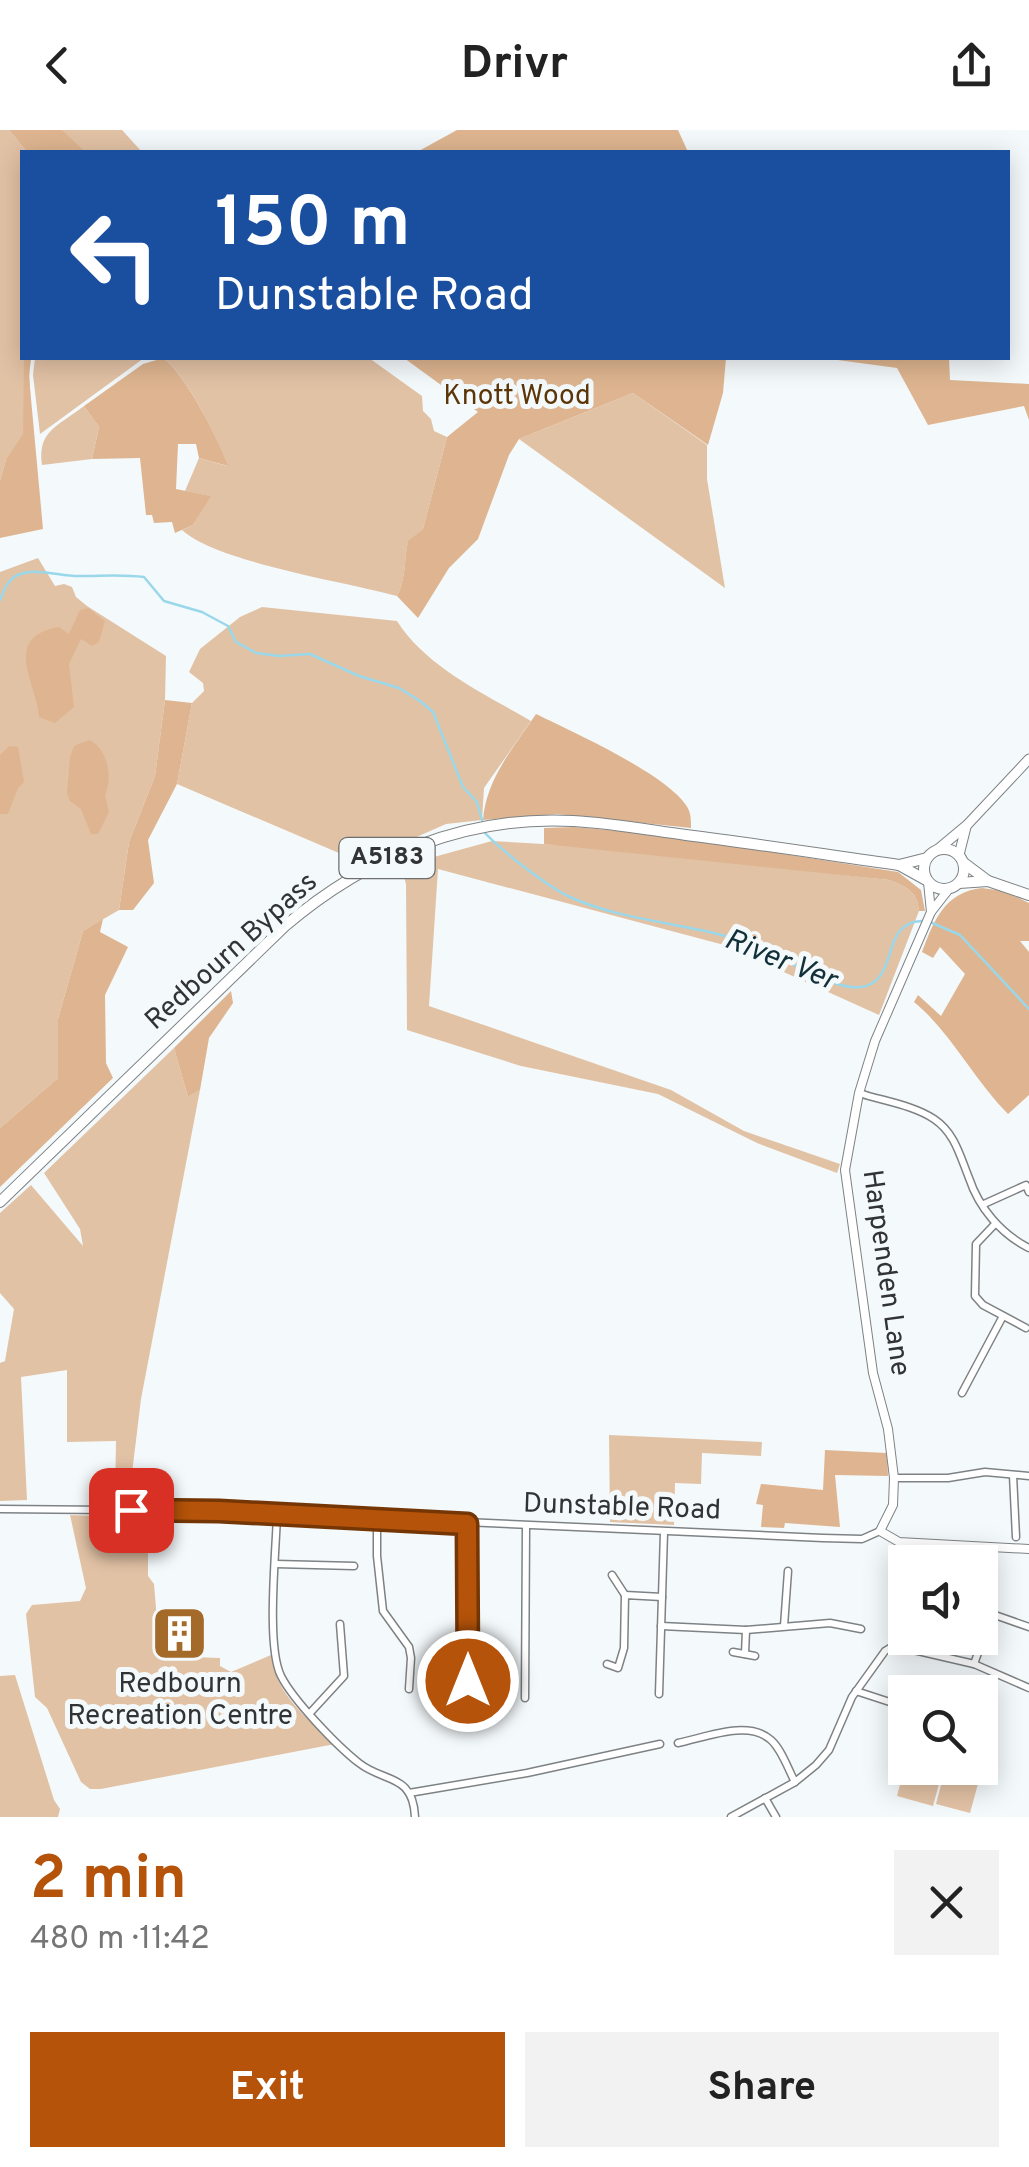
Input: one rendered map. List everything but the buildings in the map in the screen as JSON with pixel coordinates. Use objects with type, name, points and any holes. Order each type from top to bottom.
[{"type":"main road","points":[[988,881],[940,889],[927,881],[924,867],[927,858],[967,824],[1029,759]]},
{"type":"main road","name":"Redbourn Bypass","points":[[0,1202],[306,908],[366,868],[421,844],[495,825],[572,821],[899,864],[927,858]]},
{"type":"main road","points":[[954,886],[964,874],[961,859],[967,824]]},
{"type":"main road","points":[[937,850],[948,849],[988,881],[1029,895]]},
{"type":"main road","name":"Redbourn Bypass","points":[[899,864],[927,881]]},
{"type":"street","points":[[927,881],[929,915]]},
{"type":"street","name":"Harpenden Lane","points":[[880,1531],[893,1504],[894,1478],[888,1428],[874,1373],[845,1170],[859,1093],[875,1042],[929,915],[954,886]]},
{"type":"street","points":[[859,1093],[934,1119],[962,1154],[969,1181],[995,1224],[1029,1248]]},
{"type":"street","points":[[984,1204],[1026,1185],[1029,1192]]},
{"type":"street","points":[[995,1224],[976,1244],[973,1287],[979,1302],[1026,1328]]},
{"type":"street","points":[[962,1393],[1003,1316]]},
{"type":"street","points":[[894,1478],[948,1478],[977,1472],[1029,1476]]},
{"type":"street","points":[[1013,1475],[1016,1542]]},
{"type":"street","name":"Dunstable Road","points":[[0,1509],[277,1514],[862,1539],[880,1531]]},
{"type":"street","points":[[277,1514],[276,1660],[289,1688],[356,1761],[398,1781],[409,1793],[415,1817]]},
{"type":"street","points":[[377,1519],[376,1556],[383,1611],[409,1647],[409,1689]]},
{"type":"street","points":[[467,1524],[469,1715]]},
{"type":"street","points":[[526,1527],[526,1698]]},
{"type":"street","points":[[880,1531],[899,1542],[1016,1542],[1029,1549]]},
{"type":"street","points":[[659,1694],[664,1532]]},
{"type":"street","points":[[276,1564],[354,1566]]},
{"type":"street","points":[[784,1626],[788,1571]]},
{"type":"street","points":[[606,1664],[618,1668],[622,1656],[625,1595],[612,1575]]},
{"type":"street","points":[[625,1595],[662,1597]]},
{"type":"street","points":[[974,1664],[992,1614],[1029,1627]]},
{"type":"street","points":[[661,1626],[746,1630],[830,1623],[861,1629]]},
{"type":"street","points":[[310,1713],[344,1676],[340,1624]]},
{"type":"street","points":[[745,1654],[746,1630]]},
{"type":"street","points":[[731,1817],[794,1782],[823,1758],[856,1691],[888,1649]]},
{"type":"street","points":[[732,1652],[756,1656]]},
{"type":"street","points":[[931,1655],[974,1664],[1029,1688]]},
{"type":"street","points":[[410,1679],[422,1679]]},
{"type":"street","points":[[856,1691],[888,1701]]},
{"type":"street","points":[[678,1743],[742,1730],[759,1733],[775,1745],[794,1782]]},
{"type":"street","points":[[409,1793],[660,1744]]},
{"type":"street","points":[[765,1798],[776,1817]]},
{"type":"shaded area","points":[[0,130],[9,130],[25,150],[20,150],[20,360],[31,360],[33,448],[6,460],[0,480]]},
{"type":"shaded area","points":[[61,130],[122,130],[140,150],[82,150]]},
{"type":"shaded area","points":[[35,360],[141,360],[40,434]]},
{"type":"shaded area","points":[[165,360],[372,360],[422,396],[423,411],[431,419],[434,431],[447,437],[423,529],[408,542],[397,596],[252,561],[223,552],[182,530],[193,525],[210,496],[185,491],[199,458],[227,466],[200,408]]},
{"type":"shaded area","points":[[633,393],[707,445],[707,479],[725,588],[519,439]]},
{"type":"shaded area","points":[[84,406],[99,427],[92,459],[42,465],[46,436]]},
{"type":"shaded area","points":[[38,558],[55,586],[72,587],[76,597],[87,606],[166,656],[165,700],[155,776],[129,842],[119,910],[83,931],[58,1019],[58,1078],[0,1128],[0,572]]},
{"type":"shaded area","points":[[262,607],[397,621],[440,666],[531,721],[484,788],[482,820],[446,824],[360,862],[177,784],[192,703],[204,691],[203,683],[189,672],[200,649],[240,617]]},
{"type":"shaded area","points":[[492,841],[596,847],[889,880],[910,891],[919,911],[879,1015],[724,945],[438,869],[429,1006],[671,1090],[744,1131],[840,1164],[837,1173],[757,1143],[658,1094],[521,1066],[407,1030],[406,884],[401,866]]},
{"type":"shaded area","points":[[174,1048],[188,1097],[200,1090],[141,1399],[129,1498],[115,1496],[116,1441],[67,1442],[67,1370],[21,1377],[27,1500],[0,1501],[0,1363],[5,1361],[14,1309],[0,1293],[0,1213],[31,1185],[83,1246],[80,1229],[44,1173]]},
{"type":"shaded area","points":[[609,1435],[762,1442],[761,1456],[702,1453],[701,1484],[675,1483],[674,1525],[610,1522]]},
{"type":"shaded area","points":[[70,1515],[148,1518],[148,1576],[154,1584],[160,1656],[220,1658],[220,1666],[231,1672],[271,1655],[286,1694],[335,1744],[101,1789],[90,1789],[81,1782],[47,1708],[35,1697],[26,1614],[32,1605],[80,1601],[86,1588]]},
{"type":"shaded area","points":[[15,1675],[60,1809],[58,1817],[0,1817],[0,1676]]},
{"type":"shaded area","points":[[900,1785],[939,1785],[933,1806],[897,1796]]},
{"type":"shaded area","points":[[941,1785],[978,1785],[970,1813],[936,1804]]},
{"type":"green space","points":[[9,130],[62,130],[83,150],[25,150]]},
{"type":"green space","points":[[457,130],[678,130],[687,150],[421,150]]},
{"type":"green space","points":[[24,360],[31,360],[29,377],[43,529],[0,538],[0,480],[6,460],[23,434]]},
{"type":"green space","points":[[165,360],[172,367],[191,392],[228,466],[199,458],[196,444],[178,444],[176,489],[211,496],[193,525],[175,533],[172,522],[154,523],[152,515],[146,515],[140,458],[92,459],[99,427],[84,406],[143,364]]},
{"type":"green space","name":"Knott Wood","points":[[407,360],[726,360],[723,393],[708,445],[633,393],[519,439],[509,455],[478,539],[449,568],[418,618],[397,596],[408,541],[423,529],[447,437],[478,412]]},
{"type":"green space","points":[[838,360],[949,360],[950,380],[1029,384],[1029,420],[1024,406],[928,425],[897,368]]},
{"type":"green space","points":[[88,608],[105,621],[99,642],[92,646],[81,639],[69,664],[74,707],[55,723],[39,717],[26,651],[41,632],[59,627],[69,634],[80,610]]},
{"type":"green space","points":[[165,700],[192,703],[177,784],[148,840],[154,883],[133,910],[119,910],[129,842],[155,776]]},
{"type":"green space","points":[[536,714],[617,754],[658,780],[686,805],[691,828],[557,814],[483,820],[495,777]]},
{"type":"green space","points":[[89,740],[101,750],[108,773],[105,795],[109,812],[98,834],[91,834],[81,809],[70,801],[67,793],[74,746]]},
{"type":"green space","points":[[9,746],[18,747],[24,782],[8,814],[0,814],[0,755]]},
{"type":"green space","points":[[544,828],[664,835],[898,872],[921,890],[925,911],[919,911],[910,891],[889,880],[544,844]]},
{"type":"green space","points":[[982,888],[1004,891],[1029,903],[1029,941],[1020,941],[1029,952],[1029,1095],[1008,1114],[939,1027],[914,1002],[918,995],[941,1016],[965,974],[940,947],[933,958],[922,952],[943,909],[959,895]]},
{"type":"green space","points":[[103,919],[100,932],[128,947],[105,995],[106,1063],[113,1078],[0,1187],[0,1128],[58,1078],[58,1019],[83,931]]},
{"type":"green space","points":[[231,991],[233,1003],[209,1038],[200,1090],[188,1097],[174,1048]]},
{"type":"green space","points":[[825,1450],[887,1453],[888,1476],[835,1475],[840,1527],[785,1523],[784,1528],[761,1527],[763,1505],[756,1504],[761,1484],[823,1490]]},
{"type":"waterway","name":"River Ver","points":[[0,600],[12,579],[26,573],[144,577],[164,601],[202,612],[228,626],[236,642],[256,653],[310,654],[359,676],[399,688],[433,712],[463,787],[477,802],[482,820]]},
{"type":"waterway","name":"River Ver","points":[[485,833],[526,868],[570,897],[615,912],[734,938],[822,979],[849,987],[873,983],[881,975],[900,931],[922,921]]},
{"type":"waterway","name":"River Ver","points":[[930,922],[960,935],[1029,1009]]},
{"type":"place","name":"Redbourn Recreation Centre","points":[[180,1634]]},
{"type":"route","points":[[131,1510],[467,1524],[468,1681]]}]
